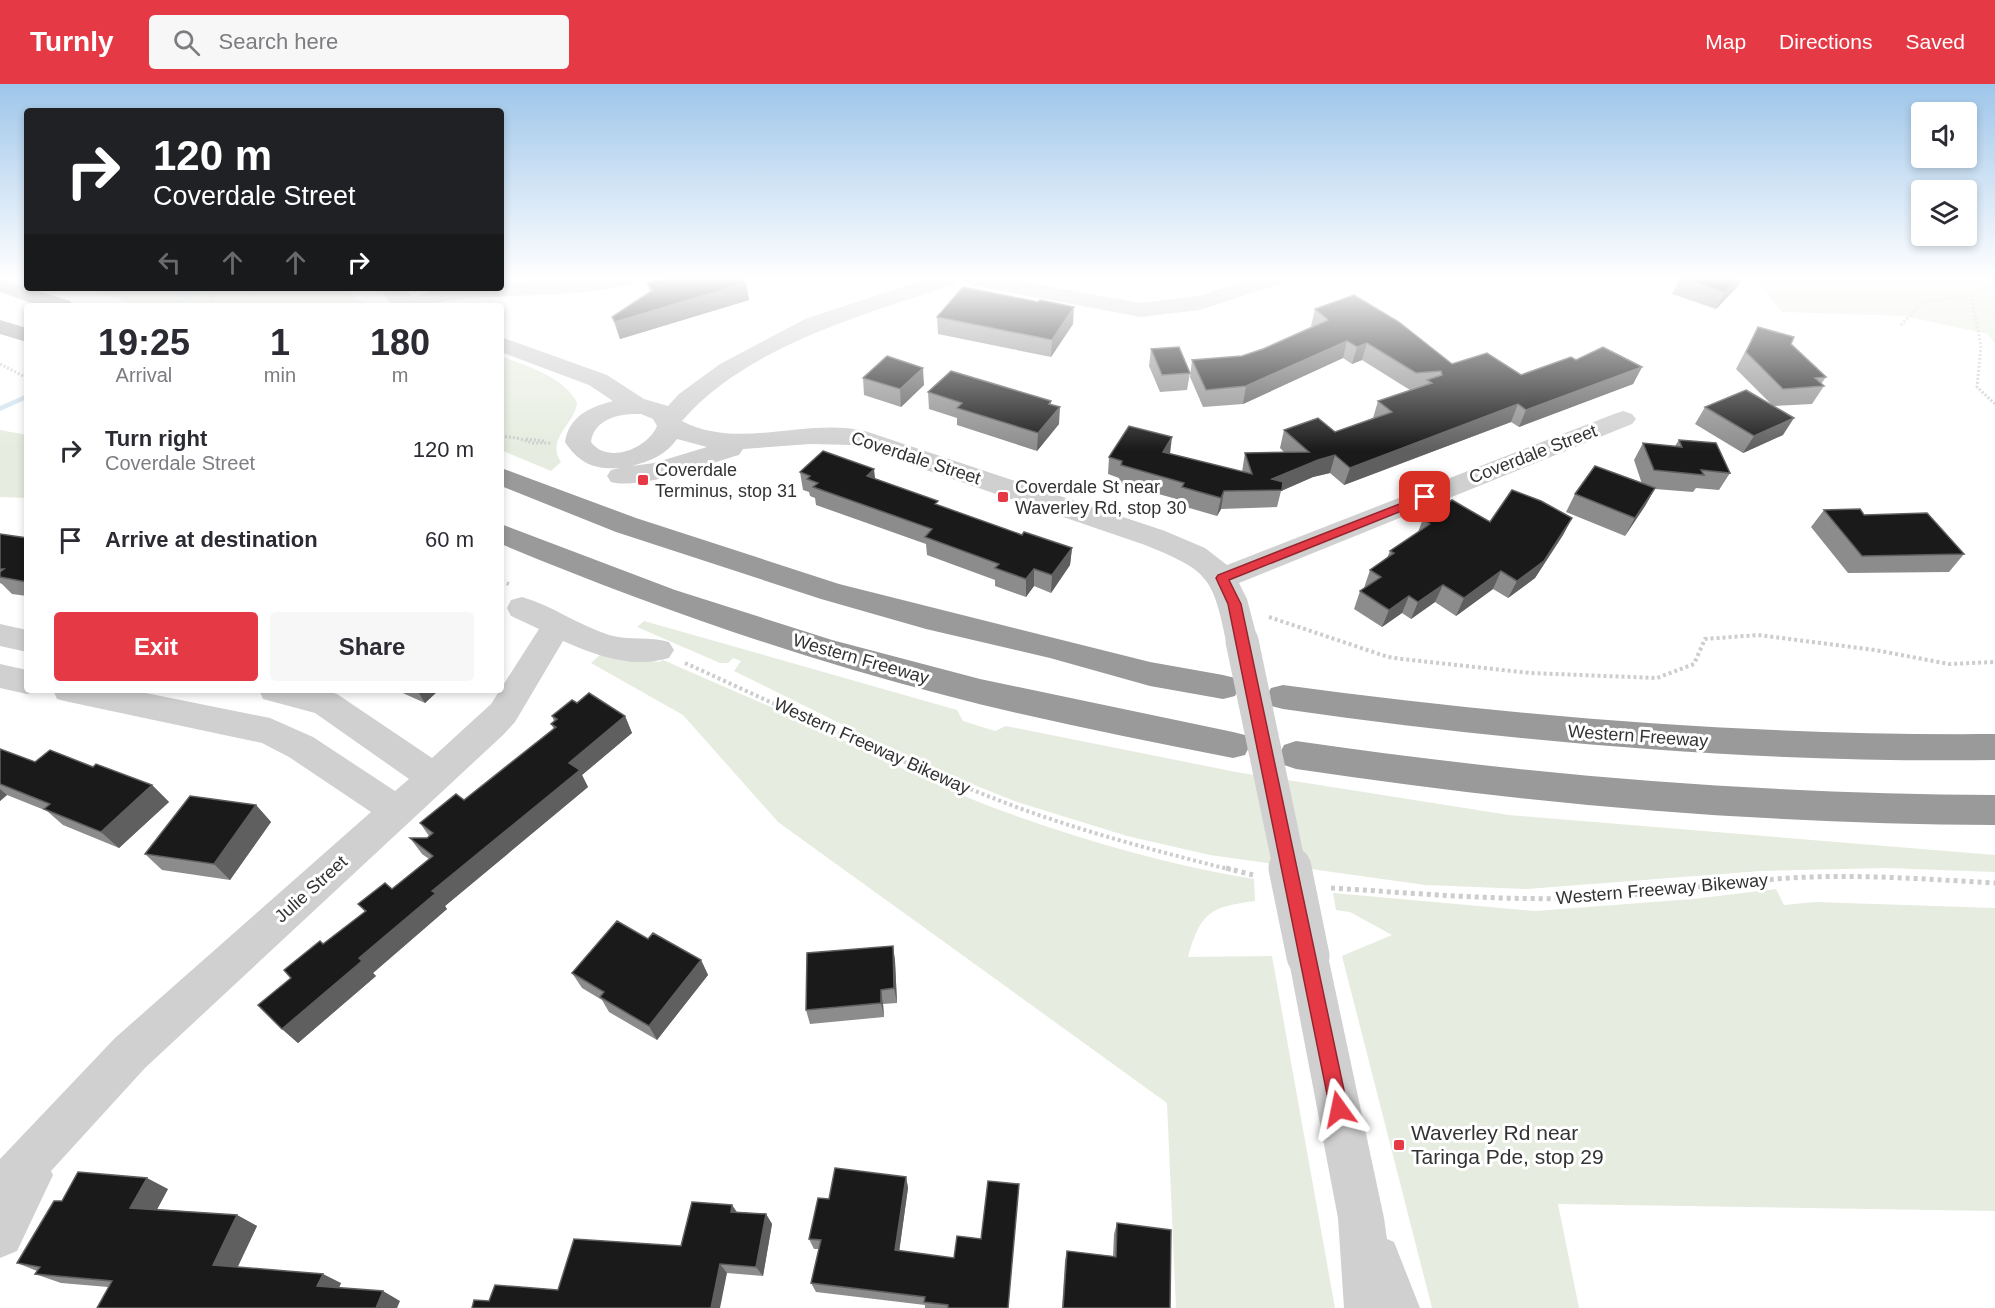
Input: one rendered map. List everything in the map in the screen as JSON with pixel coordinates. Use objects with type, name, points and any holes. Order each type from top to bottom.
[{"type":"highway","points":[[504,477],[626,525],[832,592],[1150,674],[1223,687]]},
{"type":"highway","name":"Western Freeway","points":[[504,534],[642,589],[728,620],[854,658],[1040,706],[1233,745]]},
{"type":"highway","name":"Western Freeway","points":[[1283,697],[1462,721],[1619,736],[1816,747],[1995,747]]},
{"type":"highway","points":[[1296,754],[1389,769],[1642,797],[1890,808],[1995,810]]},
{"type":"street","points":[[628,459],[656,448],[668,435],[669,423],[693,395],[729,369],[792,336]]},
{"type":"street","name":"Coverdale Street","points":[[504,345],[560,368],[598,380],[641,407],[660,412],[669,423],[697,439],[770,440]]},
{"type":"street","points":[[560,368],[579,384],[590,399],[590,409],[574,450],[577,462],[595,471],[611,476],[647,473],[730,449]]},
{"type":"street","points":[[580,431],[588,421],[606,411],[641,407],[685,384],[729,369]]},
{"type":"street","name":"Coverdale Street","points":[[580,431],[579,446],[591,456],[604,460],[730,449],[770,440],[820,434],[846,435],[874,442],[1184,549],[1209,564],[1222,578],[1623,419]]},
{"type":"street","points":[[1222,578],[1251,627],[1308,956],[1362,1218],[1369,1308]]},
{"type":"street","points":[[517,597],[558,624],[606,646],[649,652],[658,650]]},
{"type":"street","name":"Julie Street","points":[[0,1193],[111,1072],[149,1035],[481,736],[503,712],[558,624]]},
{"type":"street","points":[[0,635],[24,640]]},
{"type":"street","points":[[0,676],[24,681]]},
{"type":"street","points":[[84,693],[270,731],[301,747],[398,811]]},
{"type":"street","points":[[286,693],[325,703],[435,778]]},
{"type":"street","name":"Julie Street","points":[[0,1234],[47,1141]]},
{"type":"street","points":[[1362,1218],[1395,1308]]},
{"type":"path","points":[[1979,336],[1981,346],[1977,387],[1995,404]]},
{"type":"path","points":[[0,364],[24,376]]},
{"type":"path","points":[[504,436],[537,439],[552,443],[517,438]]},
{"type":"path","points":[[504,584],[517,597]]},
{"type":"path","points":[[1251,627],[1388,657],[1530,673],[1657,678],[1694,664],[1705,639],[1758,635],[1875,650],[1949,664],[1995,662]]},
{"type":"path","name":"Western Freeway Bikeway","points":[[658,650],[912,764],[1023,809],[1132,845],[1257,875]]},
{"type":"path","name":"Western Freeway Bikeway","points":[[1328,888],[1484,898],[1542,898],[1629,895],[1803,877],[1866,876],[1995,884]]},
{"type":"shaded area","points":[[504,357],[553,378],[577,402],[572,417],[559,438],[557,453],[561,462],[551,471],[504,451]]},
{"type":"shaded area","points":[[0,430],[24,434],[24,498],[0,497]]},
{"type":"shaded area","points":[[644,621],[957,710],[963,721],[995,731],[1006,726],[1236,772],[1509,815],[1995,855],[1995,872],[1887,868],[1761,871],[1527,889],[1425,885],[1210,855],[1127,836],[1017,802],[924,765],[734,671],[741,661],[733,658],[728,663],[720,663],[637,627]]},
{"type":"shaded area","points":[[601,654],[659,662],[663,660],[794,717],[958,794],[1038,824],[1160,860],[1254,879],[1255,901],[1227,906],[1210,914],[1198,930],[1188,957],[1272,956],[1335,1308],[1176,1308],[1167,1103],[778,822],[683,715],[591,663]]},
{"type":"shaded area","points":[[1776,889],[1784,905],[1815,902],[1995,908],[1995,1211],[1558,1204],[1579,1308],[1432,1308],[1342,956],[1392,935],[1350,912],[1336,910],[1333,893],[1535,911],[1693,899]]},
{"type":"building","points":[[1033,336],[1055,336],[1052,340]]},
{"type":"building","points":[[1292,336],[1417,336],[1452,364],[1487,353],[1521,375],[1571,357],[1576,360],[1603,347],[1642,367],[1526,410],[1518,404],[1350,468],[1335,455],[1318,460],[1272,479],[1283,482],[1282,490],[1224,491],[1221,498],[1182,487],[1184,483],[1121,465],[1122,461],[1109,457],[1129,426],[1172,437],[1163,452],[1252,474],[1245,453],[1309,452],[1284,430],[1318,418],[1335,432],[1392,412],[1378,401],[1432,383],[1427,380],[1442,375],[1441,371],[1416,373],[1367,343],[1357,347],[1347,341],[1246,386],[1206,390],[1192,360],[1242,356]]},
{"type":"building","points":[[1754,336],[1794,337],[1791,344],[1826,377],[1815,378],[1824,386],[1783,389],[1746,352]]},
{"type":"building","points":[[1179,347],[1190,373],[1162,375],[1151,349]]},
{"type":"building","points":[[887,356],[923,368],[900,389],[863,378]]},
{"type":"building","points":[[951,371],[1051,401],[1049,404],[1060,407],[1038,433],[957,408],[962,403],[928,392]]},
{"type":"building","points":[[1746,390],[1794,418],[1754,436],[1705,407]]},
{"type":"building","points":[[1679,440],[1716,443],[1730,473],[1701,470],[1704,475],[1654,470],[1643,443],[1682,447]]},
{"type":"building","points":[[823,451],[874,469],[867,476],[938,501],[935,504],[1022,535],[1024,532],[1072,548],[1052,575],[1034,569],[1026,579],[995,568],[999,564],[925,537],[932,529],[813,487],[818,483],[807,479],[810,476],[800,472]]},
{"type":"building","points":[[1595,466],[1655,488],[1635,518],[1575,494]]},
{"type":"building","points":[[1512,490],[1541,501],[1572,518],[1544,561],[1517,581],[1501,571],[1464,598],[1443,585],[1418,602],[1409,596],[1389,610],[1360,591],[1381,577],[1370,570],[1394,553],[1390,551],[1430,524],[1423,519],[1452,500],[1490,522]]},
{"type":"building","points":[[1860,509],[1864,515],[1927,513],[1964,554],[1862,556],[1824,510]]},
{"type":"building","points":[[0,534],[24,538],[24,581],[0,577],[0,572],[4,569],[0,569]]},
{"type":"building","points":[[589,693],[625,716],[569,763],[580,770],[432,891],[436,893],[359,958],[362,961],[282,1029],[258,1005],[291,978],[284,970],[320,941],[323,944],[366,911],[358,904],[385,883],[392,889],[433,856],[410,838],[427,838],[433,833],[420,823],[456,794],[464,800],[556,727],[551,724],[557,719],[552,716],[572,700],[577,703]]},
{"type":"building","points":[[0,749],[35,762],[50,750],[93,767],[96,764],[152,785],[101,832],[44,809],[50,804],[0,784]]},
{"type":"building","points":[[190,796],[256,805],[214,864],[145,854]]},
{"type":"building","points":[[617,921],[648,939],[653,933],[701,960],[649,1026],[600,997],[604,992],[572,973]]},
{"type":"building","points":[[893,946],[894,988],[881,990],[881,1003],[806,1010],[807,953]]},
{"type":"building","points":[[835,1168],[906,1177],[895,1250],[954,1258],[957,1236],[981,1239],[988,1181],[1019,1184],[1008,1308],[948,1308],[948,1305],[924,1302],[925,1297],[811,1283],[821,1240],[809,1239],[818,1198],[829,1199]]},
{"type":"building","points":[[78,1172],[147,1178],[130,1208],[237,1215],[213,1265],[323,1274],[317,1286],[383,1291],[376,1308],[97,1308],[112,1281],[35,1274],[40,1267],[17,1263],[54,1201],[62,1201]]},
{"type":"building","points":[[692,1202],[732,1205],[731,1212],[766,1214],[756,1267],[720,1264],[711,1308],[472,1308],[474,1300],[489,1301],[495,1285],[558,1290],[574,1239],[681,1246]]},
{"type":"building","points":[[1117,1223],[1171,1230],[1170,1308],[1063,1308],[1067,1251],[1116,1257]]},
{"type":"waterway","points":[[0,409],[24,397]]},
{"type":"place","name":"Coverdale Terminus, stop 31","points":[[643,480]]},
{"type":"place","name":"Coverdale St near Waverley Rd, stop 30","points":[[1003,497]]},
{"type":"place","name":"Waverley Rd near Taringa Pde, stop 29","points":[[1399,1145]]},
{"type":"route","points":[[1339,1109],[1235,604],[1222,578],[1425,497]]}]
